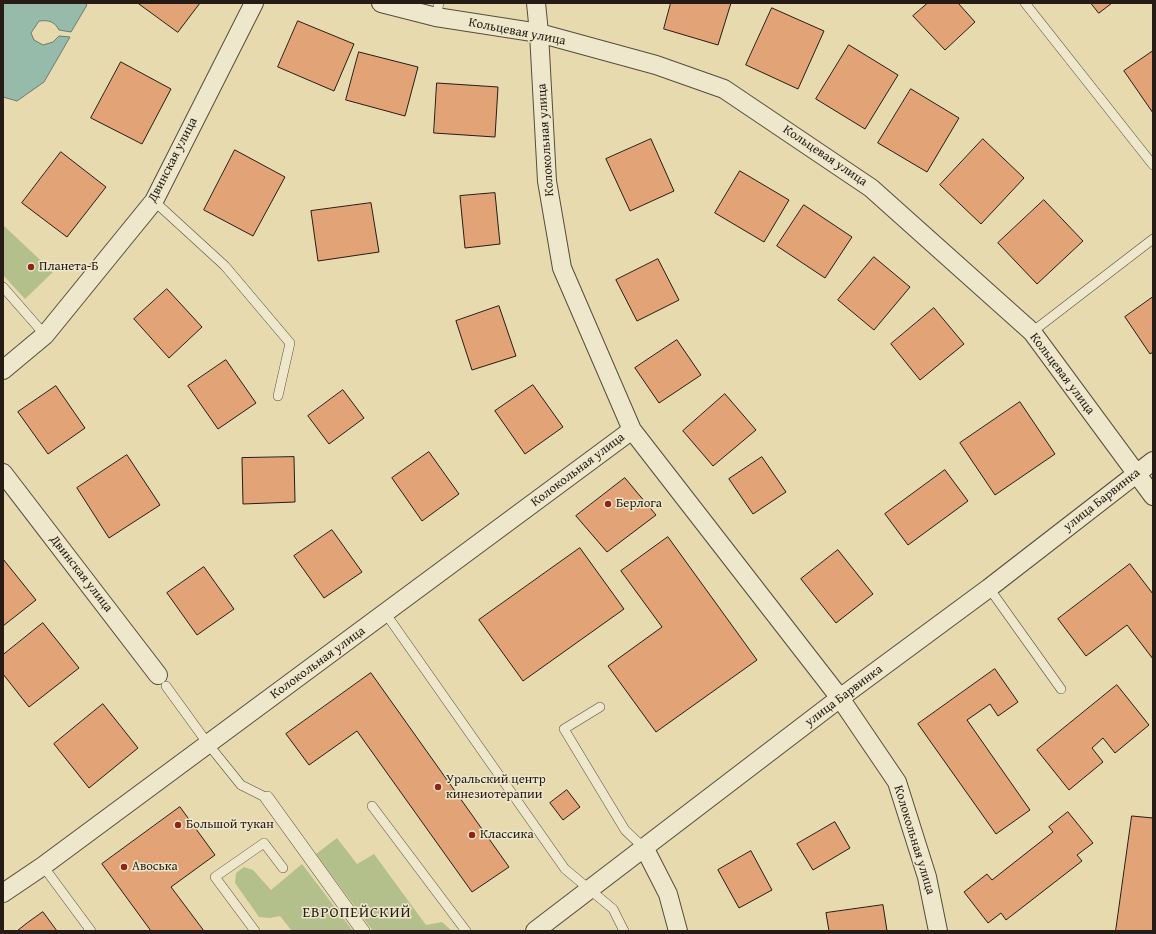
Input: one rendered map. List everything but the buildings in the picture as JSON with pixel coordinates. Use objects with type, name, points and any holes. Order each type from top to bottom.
[{"type":"street","name":"Двинская улица","points":[[3,370],[45,334],[154,201],[254,3]]},
{"type":"street","name":"Кольцевая улица","points":[[381,3],[438,10],[539,33],[656,65],[724,89],[871,188],[1032,332],[1153,496]]},
{"type":"street","name":"Колокольная улица","points":[[536,3],[548,181],[562,268],[632,430],[840,698],[897,782],[927,877],[938,931]]},
{"type":"street","name":"Колокольная улица","points":[[3,893],[43,866],[386,614],[632,430]]},
{"type":"street","name":"улица Барвинка","points":[[535,931],[589,888],[645,849],[840,698],[989,588],[1153,461]]},
{"type":"street","name":"Двинская улица","points":[[3,473],[162,680]]},
{"type":"street","points":[[267,798],[362,931]]},
{"type":"street","points":[[645,849],[668,894],[678,931]]},
{"type":"lane","points":[[1025,3],[1153,165]]},
{"type":"lane","points":[[154,201],[225,266],[290,343],[278,396]]},
{"type":"lane","points":[[1032,332],[1153,239]]},
{"type":"lane","points":[[3,287],[45,334]]},
{"type":"lane","points":[[989,588],[1061,689]]},
{"type":"lane","points":[[386,614],[565,869],[613,909],[624,931]]},
{"type":"lane","points":[[162,680],[208,744],[241,785],[267,798]]},
{"type":"lane","points":[[600,707],[564,729],[625,830],[645,849]]},
{"type":"lane","points":[[372,806],[466,931]]},
{"type":"lane","points":[[255,931],[215,877],[264,843],[283,868]]},
{"type":"lane","points":[[43,866],[92,931]]},
{"type":"green space","points":[[3,225],[53,272],[25,299],[3,275]]},
{"type":"green space","points":[[337,838],[357,864],[374,854],[426,925],[442,922],[452,931],[373,931],[316,854]]},
{"type":"green space","points":[[302,864],[353,931],[292,931],[280,916],[270,918],[259,917],[235,883],[236,873],[244,867],[253,870],[271,890]]},
{"type":"shaded area","points":[[3,3],[85,3],[87,5],[71,32],[59,30],[51,22],[39,21],[31,33],[34,40],[43,45],[53,42],[59,36],[70,37],[44,82],[17,101],[3,97]]},
{"type":"place","name":"Планета-Б","points":[[31,267]]},
{"type":"place","name":"Берлога","points":[[608,504]]},
{"type":"place","name":"Уральский центр кинезиотерапии","points":[[438,787]]},
{"type":"place","name":"Большой тукан","points":[[178,825]]},
{"type":"place","name":"Классика","points":[[472,835]]},
{"type":"place","name":"Авоська","points":[[124,867]]},
{"type":"district","name":"ЕВРОПЕЙСКИЙ","points":[[357,913]]}]
